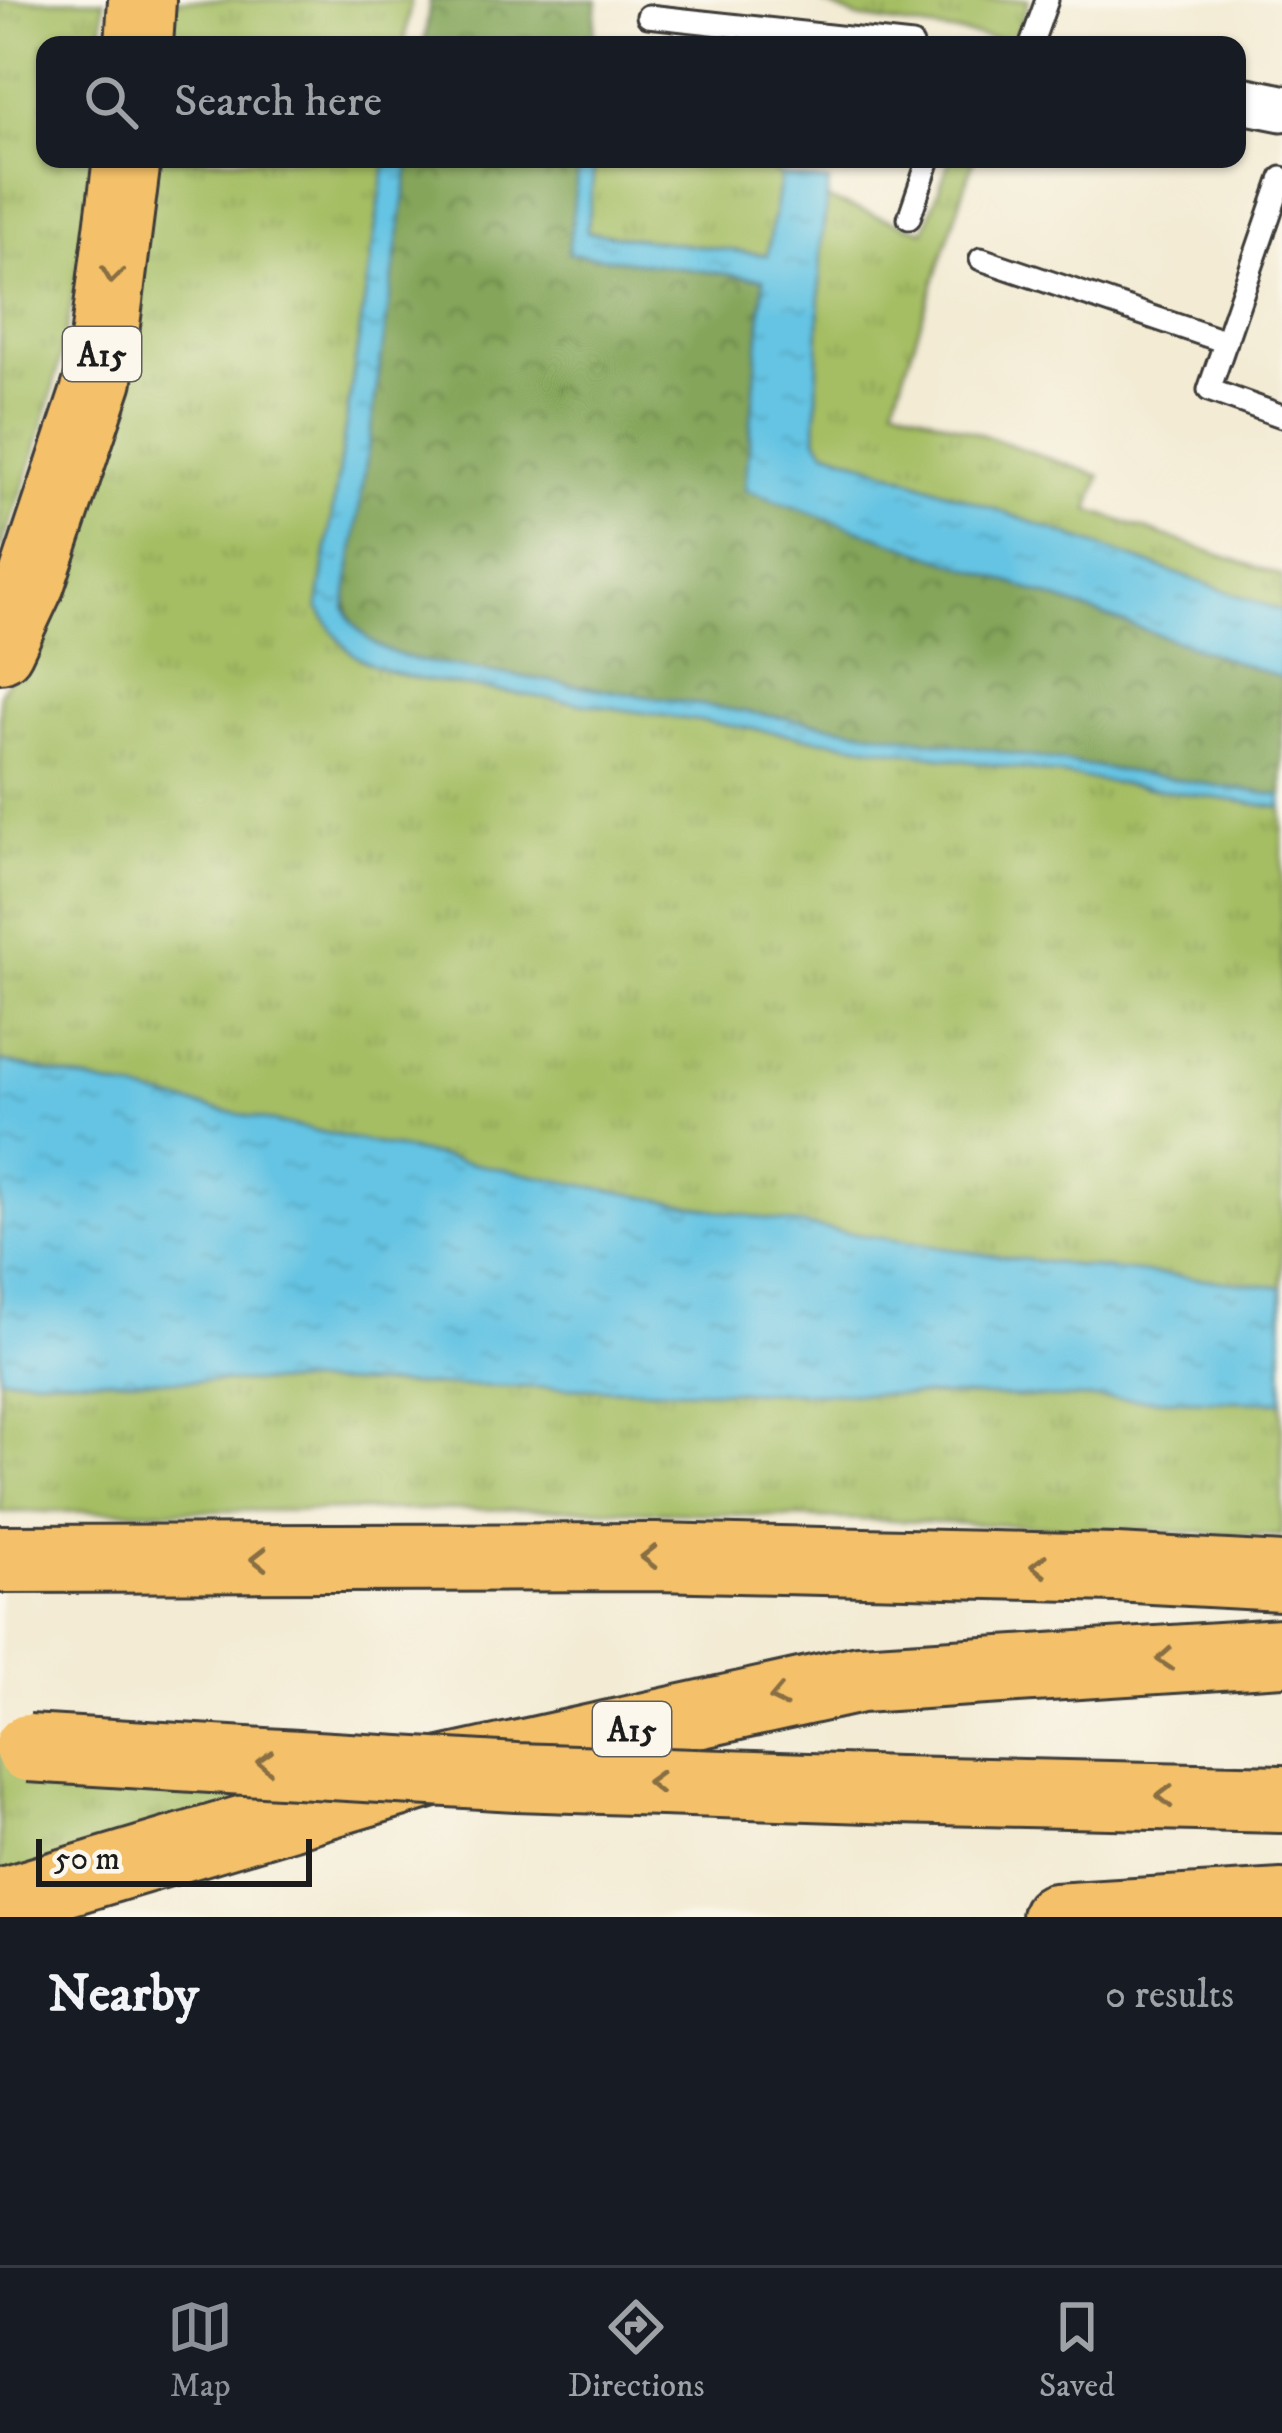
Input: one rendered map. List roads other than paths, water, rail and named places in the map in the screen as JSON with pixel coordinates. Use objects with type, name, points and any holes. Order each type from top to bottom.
[{"type":"highway","points":[[140,36],[142,0]]},
{"type":"highway","name":"A15","points":[[0,649],[46,543],[99,379],[126,168]]},
{"type":"highway","points":[[0,1558],[679,1558],[1115,1568],[1282,1577]]},
{"type":"highway","name":"A15","points":[[0,1902],[429,1774],[860,1679],[1282,1652]]},
{"type":"highway","name":"A15","points":[[14,1747],[516,1777],[1282,1799]]},
{"type":"highway","points":[[1055,1917],[1282,1903]]},
{"type":"street","points":[[1246,101],[1282,108]]},
{"type":"lane","points":[[1033,36],[1047,0]]},
{"type":"lane","points":[[648,16],[830,36]]},
{"type":"lane","points":[[909,218],[926,168]]},
{"type":"lane","points":[[1282,178],[1209,390],[1282,416]]},
{"type":"lane","points":[[981,259],[1226,342]]},
{"type":"water","points":[[385,168],[409,168],[345,608],[375,644],[420,661],[1282,796],[1282,808],[418,679],[358,657],[338,638],[318,607]]},
{"type":"water","points":[[578,168],[594,168],[587,232],[767,255],[781,175],[829,182],[821,245],[816,438],[825,449],[1282,611],[1282,678],[745,490],[764,279],[568,253]]},
{"type":"water","points":[[0,1061],[367,1142],[736,1214],[983,1254],[1282,1287],[1282,1402],[0,1377]]}]
